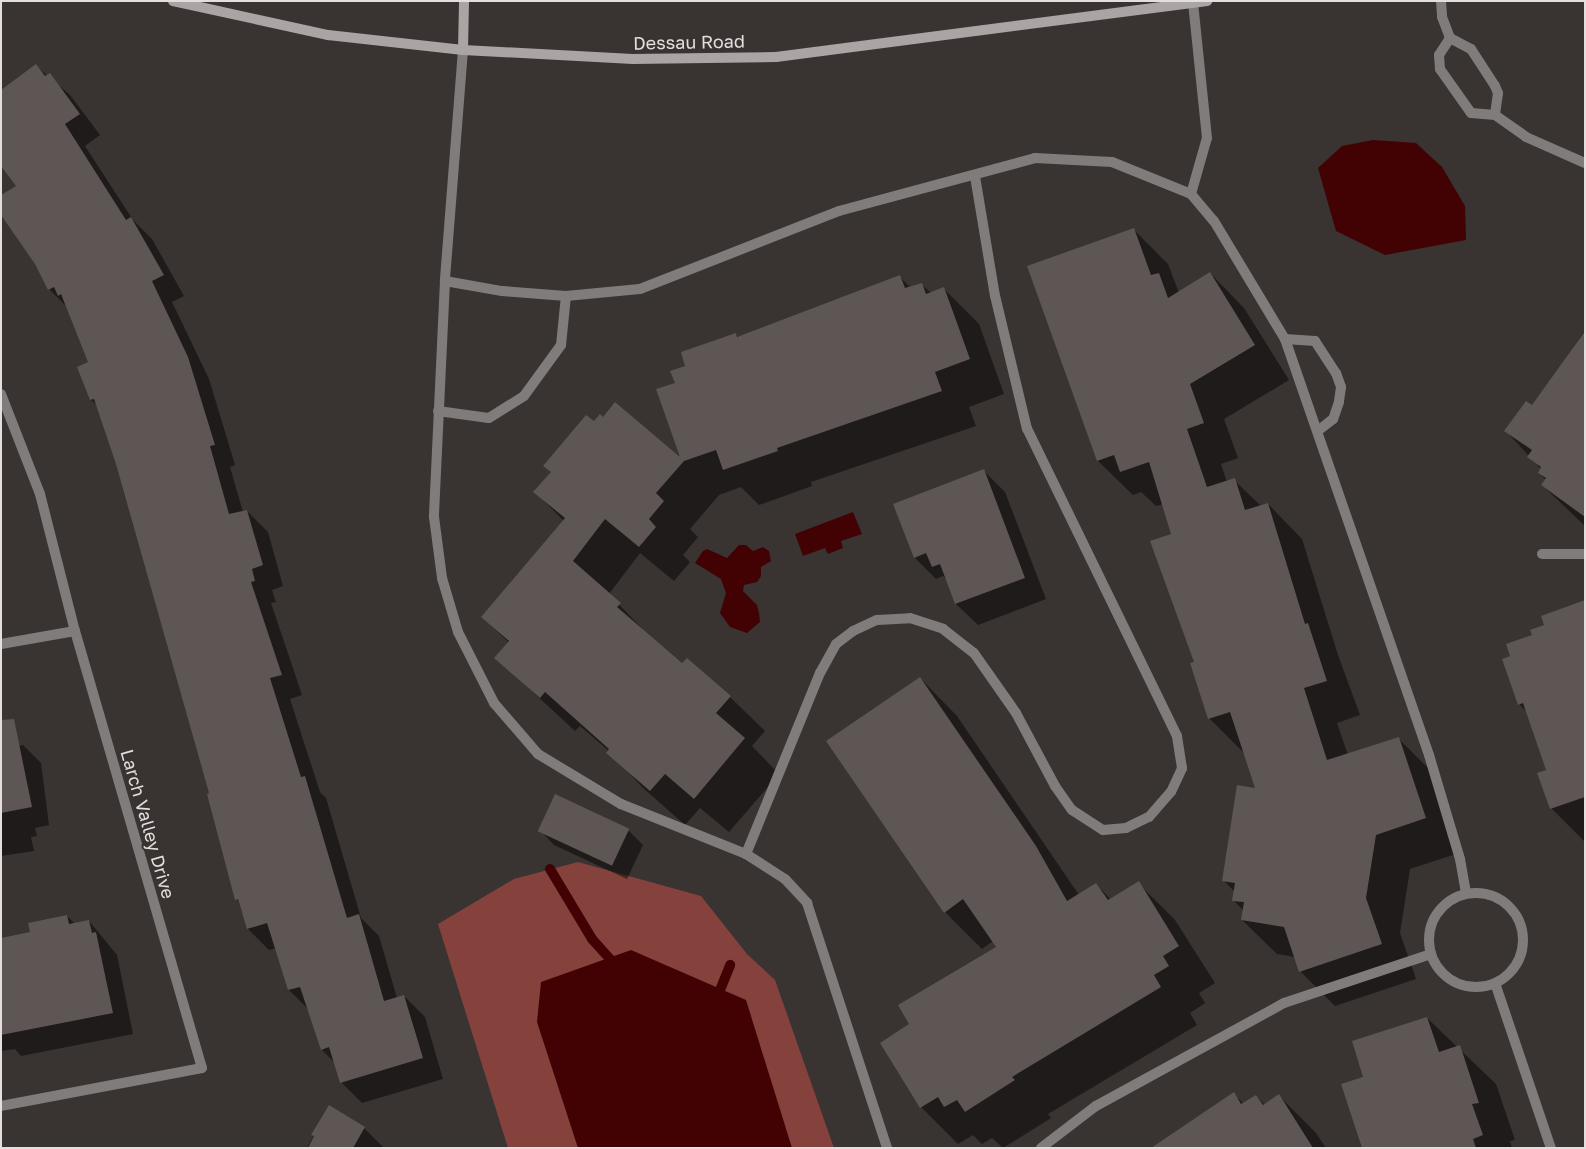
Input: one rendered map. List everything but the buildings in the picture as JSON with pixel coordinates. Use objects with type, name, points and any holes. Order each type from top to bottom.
[{"type":"main road","name":"Dessau Road","points":[[173,1],[328,35],[463,50],[633,59],[776,57],[1169,4],[1207,1]]},
{"type":"main road","points":[[463,50],[464,1]]},
{"type":"street","points":[[1441,1],[1442,17],[1450,38],[1471,49],[1495,86],[1498,93],[1495,115]]},
{"type":"street","points":[[1191,194],[1207,138],[1192,3]]},
{"type":"street","points":[[1450,38],[1439,55],[1440,69],[1471,113],[1495,115],[1526,137],[1585,163]]},
{"type":"street","points":[[463,50],[444,281],[434,517],[442,578],[458,632],[494,703],[538,754],[621,804],[746,854],[784,879],[806,903],[887,1148]]},
{"type":"street","points":[[444,281],[502,291],[566,296],[640,288],[839,211],[975,176],[1035,158],[1112,162],[1191,194],[1214,221],[1285,339],[1319,430],[1429,755],[1460,859],[1466,893]]},
{"type":"street","points":[[746,854],[820,673],[836,644],[853,631],[877,620],[910,618],[942,629],[974,653],[1016,713],[1055,786],[1072,810],[1102,830],[1126,828],[1149,817],[1172,792],[1182,768],[1177,736],[1027,429],[995,296],[975,176]]},
{"type":"street","points":[[438,411],[489,418],[524,396],[561,345],[566,296]]},
{"type":"street","points":[[1285,339],[1315,342],[1336,373],[1341,387],[1339,402],[1333,419],[1319,430]]},
{"type":"street","name":"Larch Valley Drive","points":[[1,394],[40,494],[75,631],[202,1068],[1,1106]]},
{"type":"street","points":[[1542,554],[1585,554]]},
{"type":"street","points":[[1,644],[75,631]]},
{"type":"street","points":[[1466,893],[1481,893],[1496,897],[1518,918],[1523,932],[1518,962],[1495,983],[1464,986],[1438,968],[1431,954],[1429,939],[1440,910],[1451,899],[1466,893]]},
{"type":"street","points":[[1041,1148],[1096,1106],[1284,1003],[1431,954]]},
{"type":"street","points":[[1495,983],[1552,1148]]},
{"type":"shaded area","points":[[1373,140],[1416,143],[1442,167],[1465,206],[1466,240],[1385,255],[1336,231],[1318,168],[1342,146]]},
{"type":"shaded area","points":[[853,512],[862,534],[841,541],[843,548],[828,554],[825,548],[803,556],[795,534]]},
{"type":"shaded area","points":[[739,545],[746,545],[753,551],[763,547],[769,551],[771,561],[761,567],[761,576],[757,582],[744,585],[743,591],[757,605],[760,622],[747,633],[730,627],[720,613],[726,593],[721,579],[695,563],[703,551],[707,549],[727,558]]},
{"type":"shaded area","points":[[578,862],[701,896],[747,954],[775,980],[834,1148],[508,1148],[438,924],[514,879]]},
{"type":"shaded area","points":[[631,950],[746,1000],[792,1148],[578,1148],[537,1022],[541,982]]},
{"type":"waterway","points":[[550,869],[592,939],[618,968]]},
{"type":"waterway","points":[[716,1000],[730,965]]}]
